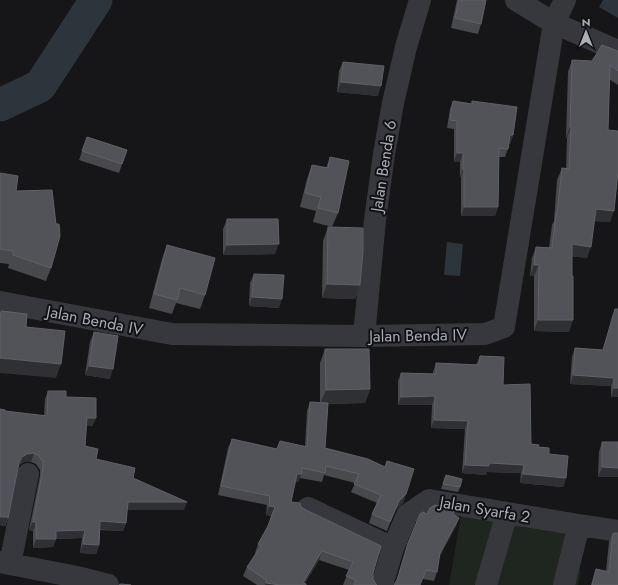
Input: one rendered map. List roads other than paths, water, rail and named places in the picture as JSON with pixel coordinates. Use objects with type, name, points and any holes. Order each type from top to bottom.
[{"type":"street","name":"Jalan Benda 6","points":[[364,336],[375,220],[384,154],[393,103],[406,47],[420,0]]},
{"type":"street","points":[[516,0],[554,23],[618,51]]},
{"type":"street","name":"Jalan Benda IV","points":[[0,302],[172,334],[364,336],[485,334],[504,327],[554,23],[564,0]]},
{"type":"street","points":[[28,474],[5,563],[77,581],[108,585]]},
{"type":"street","name":"Jalan Syarfa 2","points":[[382,585],[393,548],[407,515],[430,500],[618,531]]},
{"type":"street","points":[[308,508],[393,548]]},
{"type":"street","points":[[486,585],[507,513]]},
{"type":"street","points":[[564,585],[578,525]]},
{"type":"waterway","points":[[0,105],[40,86],[96,0]]}]
